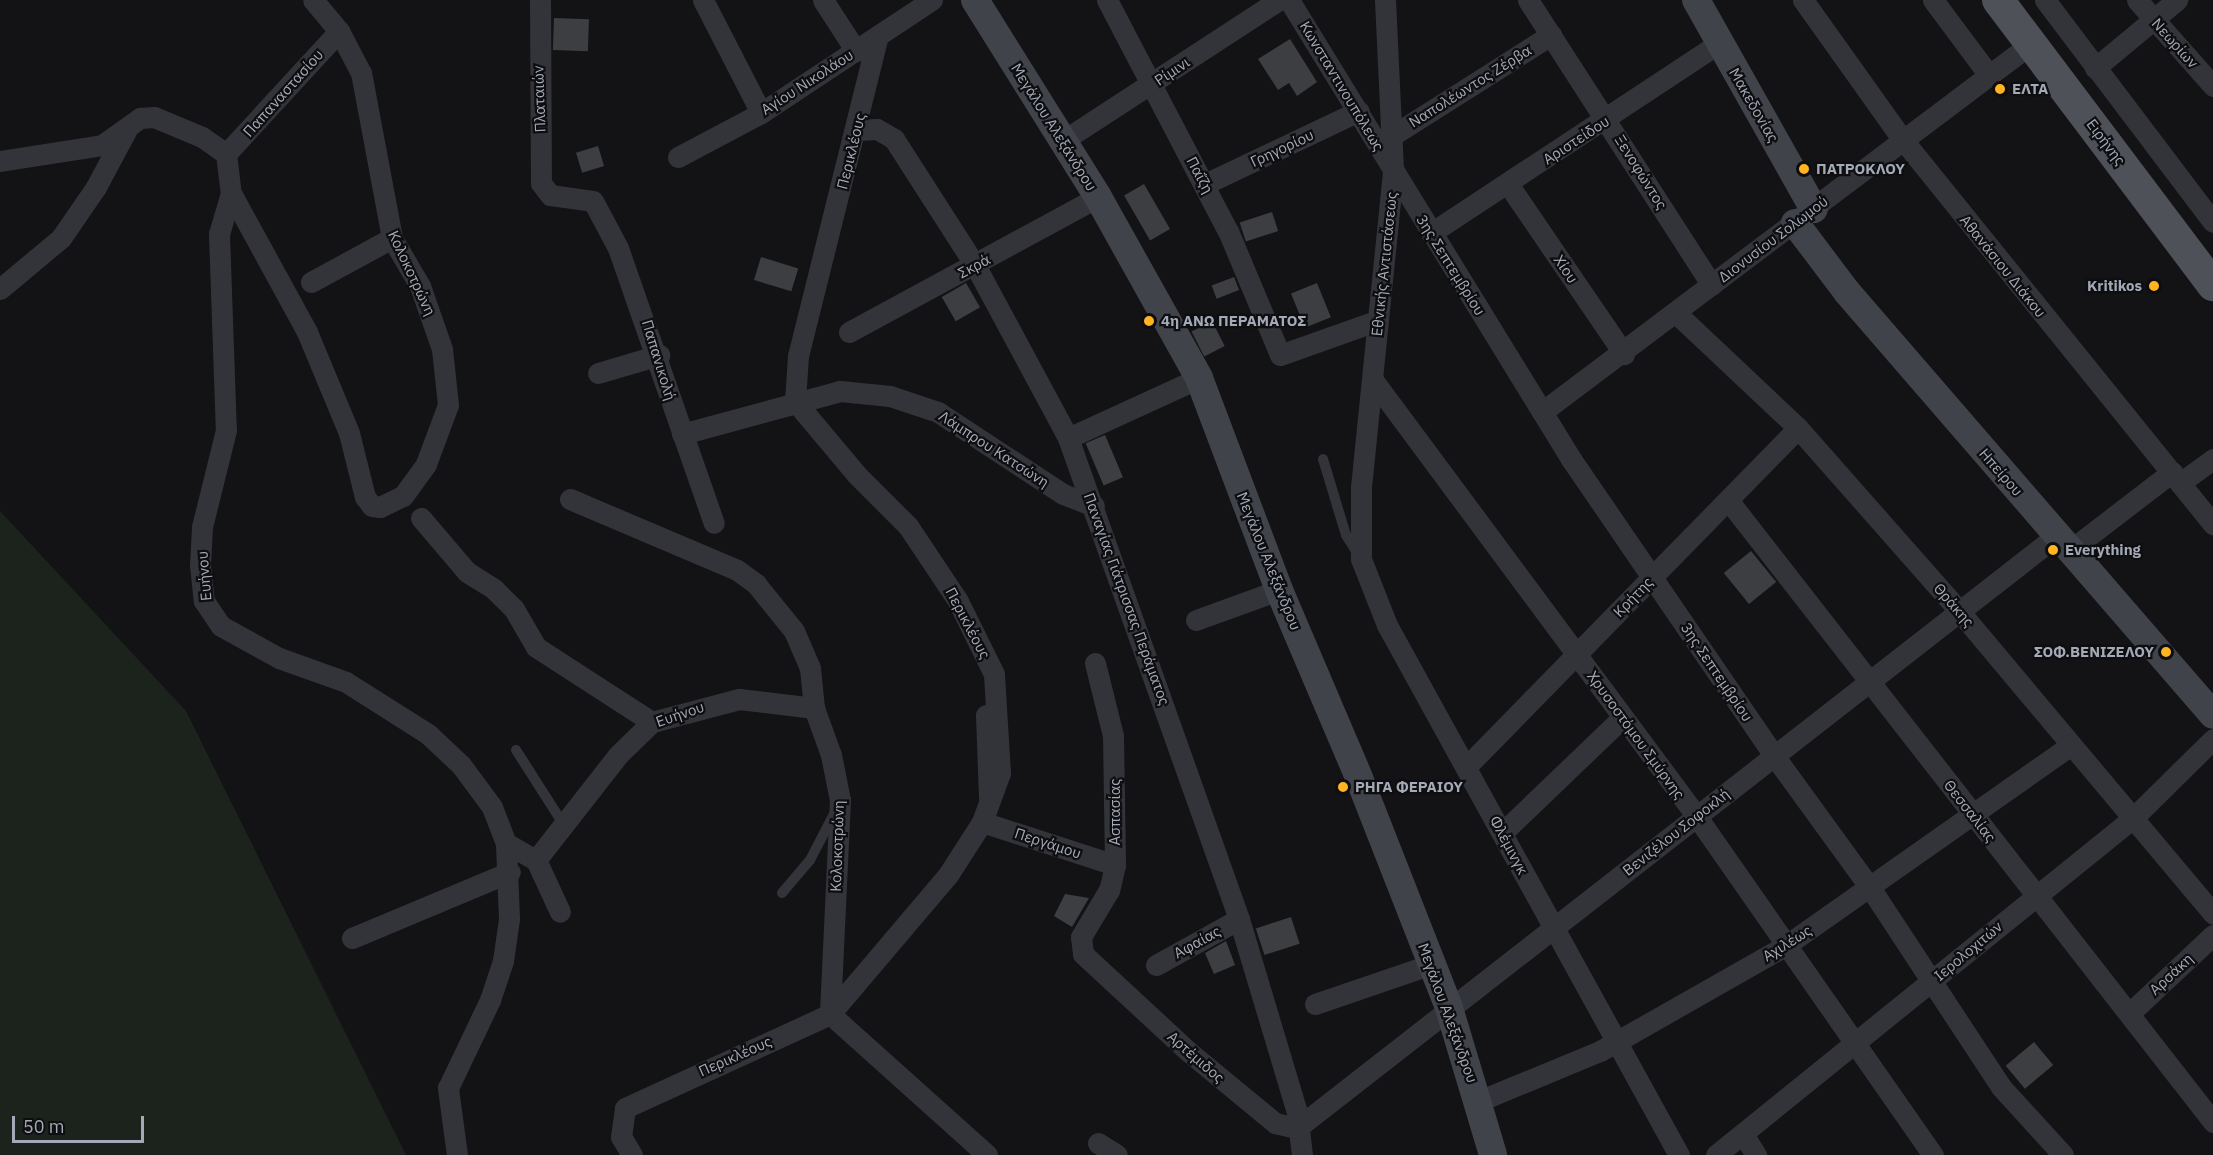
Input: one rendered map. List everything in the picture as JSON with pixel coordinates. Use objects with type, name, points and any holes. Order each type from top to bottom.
[{"type":"main road","name":"Ειρήνης","points":[[1998,0],[2213,285]]},
{"type":"street","name":"Κολοκοτρώνη","points":[[231,193],[307,332],[350,433],[365,497],[372,506],[380,507],[403,496],[414,482],[448,405],[444,358],[432,315],[392,238],[368,99],[339,32],[313,0]]},
{"type":"street","name":"Πλαταιών","points":[[540,0],[541,183],[550,195],[593,201]]},
{"type":"street","points":[[703,0],[761,113]]},
{"type":"street","points":[[823,0],[855,51]]},
{"type":"street","name":"Αγίου Νικολάου","points":[[678,157],[761,113],[932,0]]},
{"type":"street","name":"Παΐζη","points":[[1107,0],[1205,184],[1280,355],[1376,321]]},
{"type":"street","name":"Ρίμινι","points":[[1064,140],[1152,85],[1279,0]]},
{"type":"street","name":"Κωνσταντινουπόλεως","points":[[1289,0],[1359,111],[1393,172]]},
{"type":"street","name":"Εθνικής Αντιστάσεως","points":[[1360,527],[1376,321],[1393,172],[1385,0]]},
{"type":"street","name":"Ξενοφώντος","points":[[1528,0],[1608,120],[1712,285]]},
{"type":"street","name":"Μακεδονίας","points":[[1696,0],[1804,216]]},
{"type":"street","name":"Αθανάσιου Διάκου","points":[[1803,0],[1903,140],[2213,524]]},
{"type":"street","points":[[1933,0],[1989,75]]},
{"type":"street","points":[[2045,0],[2213,222]]},
{"type":"street","name":"Νεωρίων","points":[[2137,0],[2213,87]]},
{"type":"street","points":[[2095,68],[2151,17],[2177,0]]},
{"type":"street","name":"Μεγάλου Αλεξάνδρου","points":[[977,3],[1098,197],[1199,378],[1279,590],[1449,1008],[1479,1101],[1493,1155]]},
{"type":"street","name":"Παπαναστασίου","points":[[226,154],[339,32]]},
{"type":"street","name":"Ναπολέωντος Ζέρβα","points":[[1390,137],[1551,35]]},
{"type":"street","name":"Περικλέους","points":[[632,1155],[621,1137],[625,1108],[830,1014],[948,875],[982,822],[1001,759],[994,674],[926,550],[880,501],[795,401],[798,356],[858,130],[878,36]]},
{"type":"street","name":"Διονυσίου Σολωμού","points":[[1542,412],[1624,354],[2032,43]]},
{"type":"street","name":"Αριστείδου","points":[[1431,233],[1608,120],[1719,44]]},
{"type":"street","name":"Γρηγορίου","points":[[1205,184],[1359,111]]},
{"type":"street","points":[[0,161],[94,147],[128,128],[140,118],[154,117],[202,137],[226,154]]},
{"type":"street","points":[[0,289],[61,238],[96,187],[128,128]]},
{"type":"street","name":"Παναγίας Γιάτρισσας Περάματος","points":[[858,130],[878,129],[894,139],[975,266],[1068,438],[1239,919],[1271,1018],[1297,1112],[1297,1128]]},
{"type":"street","name":"Ευήνου","points":[[226,154],[231,193],[219,234],[226,430],[202,527],[204,601],[221,626],[247,643],[346,682],[428,734],[461,765],[492,807],[506,843],[510,872],[509,919],[498,980],[448,1088],[457,1155]]},
{"type":"street","name":"3ης Σεπτεμβρίου","points":[[1393,172],[1542,412],[1775,758],[1871,889],[2001,1087],[2063,1155]]},
{"type":"street","name":"Χίου","points":[[1508,184],[1624,354]]},
{"type":"street","name":"Σκρά","points":[[849,332],[975,266],[1098,197]]},
{"type":"street","name":"Παπανικολή","points":[[593,201],[618,248],[659,355],[682,434],[714,523]]},
{"type":"street","name":"Ηπείρου","points":[[1804,216],[1847,292],[2213,715]]},
{"type":"street","points":[[311,282],[392,238]]},
{"type":"street","name":"Θράκης","points":[[1676,313],[1798,428],[1960,612],[2213,914]]},
{"type":"street","points":[[598,373],[659,355]]},
{"type":"street","points":[[1068,438],[1199,378]]},
{"type":"street","name":"Χρυσοστόμου Σμύρνης","points":[[1373,380],[1695,814],[1933,1155]]},
{"type":"street","name":"Λάμπρου Κατσώνη","points":[[682,434],[795,401],[840,391],[890,396],[938,412],[1063,494],[1094,506]]},
{"type":"street","name":"Κρήτης","points":[[1467,766],[1798,428]]},
{"type":"street","name":"Βενιζέλου Σοφοκλή","points":[[1297,1128],[1449,1008],[1554,930],[1695,814],[1775,758],[1868,682],[1960,612],[2062,543],[2176,477],[2213,459]]},
{"type":"street","name":"Κολοκοτρώνη","points":[[570,499],[737,570],[756,584],[794,631],[804,652],[814,708],[831,755],[840,800],[830,1014]]},
{"type":"street","name":"Θεσσαλίας","points":[[1728,500],[2213,1122]]},
{"type":"street","points":[[421,518],[467,572],[514,609],[536,647],[652,722]]},
{"type":"street","name":"Φλέμινγκ","points":[[1360,527],[1361,559],[1387,625],[1467,766],[1554,930],[1679,1155]]},
{"type":"street","points":[[1196,620],[1279,590]]},
{"type":"street","name":"Ασπασίας","points":[[1083,954],[1081,937],[1109,890],[1114,865],[1113,736],[1095,663]]},
{"type":"street","name":"Ευήνου","points":[[536,861],[566,828],[618,755],[652,722],[740,699],[814,708]]},
{"type":"street","points":[[1503,833],[1622,718]]},
{"type":"street","name":"Ιερολοχιτών","points":[[1716,1155],[2133,818],[2213,739]]},
{"type":"street","name":"Αχιλέως","points":[[1479,1101],[1616,1042],[1785,946],[1871,889],[2072,745]]},
{"type":"street","name":"Περγάμου","points":[[982,822],[1114,865]]},
{"type":"street","points":[[506,843],[536,861],[560,912]]},
{"type":"street","points":[[352,938],[510,872]]},
{"type":"street","name":"Αφαίας","points":[[1156,965],[1239,919]]},
{"type":"street","name":"Αρσάκη","points":[[2130,1013],[2213,935]]},
{"type":"street","name":"Αρτέμιδος","points":[[1083,954],[1189,1052],[1275,1123],[1297,1128]]},
{"type":"street","points":[[1316,1004],[1432,964]]},
{"type":"street","points":[[830,1014],[987,1155]]},
{"type":"street","points":[[1297,1128],[1302,1155]]},
{"type":"street","points":[[1743,1134],[1756,1155]]},
{"type":"street","points":[[1098,1143],[1117,1155]]},
{"type":"lane","points":[[1323,459],[1346,535],[1361,559]]},
{"type":"lane","points":[[516,750],[566,828]]},
{"type":"lane","points":[[782,893],[810,860],[840,800]]},
{"type":"shaded area","points":[[0,511],[186,711],[406,1155],[0,1155]]},
{"type":"building","points":[[554,18],[589,19],[588,51],[553,50]]},
{"type":"building","points":[[1290,39],[1317,82],[1297,96],[1289,83],[1278,90],[1258,59]]},
{"type":"building","points":[[598,146],[604,166],[582,173],[576,153]]},
{"type":"building","points":[[1144,184],[1170,229],[1150,241],[1124,196]]},
{"type":"building","points":[[1272,212],[1278,231],[1246,242],[1240,223]]},
{"type":"building","points":[[761,257],[798,268],[791,291],[754,280]]},
{"type":"building","points":[[1234,277],[1239,290],[1217,299],[1212,286]]},
{"type":"building","points":[[966,283],[980,307],[956,321],[942,297]]},
{"type":"building","points":[[1317,283],[1331,317],[1305,328],[1291,293]]},
{"type":"building","points":[[1212,321],[1225,346],[1204,356],[1192,331]]},
{"type":"building","points":[[1105,435],[1123,477],[1104,486],[1086,443]]},
{"type":"building","points":[[1751,551],[1776,582],[1749,604],[1724,573]]},
{"type":"building","points":[[1065,894],[1089,898],[1072,927],[1054,916]]},
{"type":"building","points":[[1291,917],[1300,944],[1264,955],[1256,928]]},
{"type":"building","points":[[1226,941],[1235,965],[1214,974],[1205,953]]},
{"type":"building","points":[[2034,1042],[2053,1065],[2025,1089],[2006,1066]]},
{"type":"place","name":"ΕΛΤΑ","points":[[2000,89]]},
{"type":"place","name":"ΠΑΤΡΟΚΛΟΥ","points":[[1804,169]]},
{"type":"place","name":"Kritikos","points":[[2154,286]]},
{"type":"place","name":"4η ΑΝΩ ΠΕΡΑΜΑΤΟΣ","points":[[1149,321]]},
{"type":"place","name":"Everything","points":[[2053,550]]},
{"type":"place","name":"ΣΟΦ.ΒΕΝΙΖΕΛΟΥ","points":[[2166,652]]},
{"type":"place","name":"ΡΗΓΑ ΦΕΡΑΙΟΥ","points":[[1343,787]]}]
